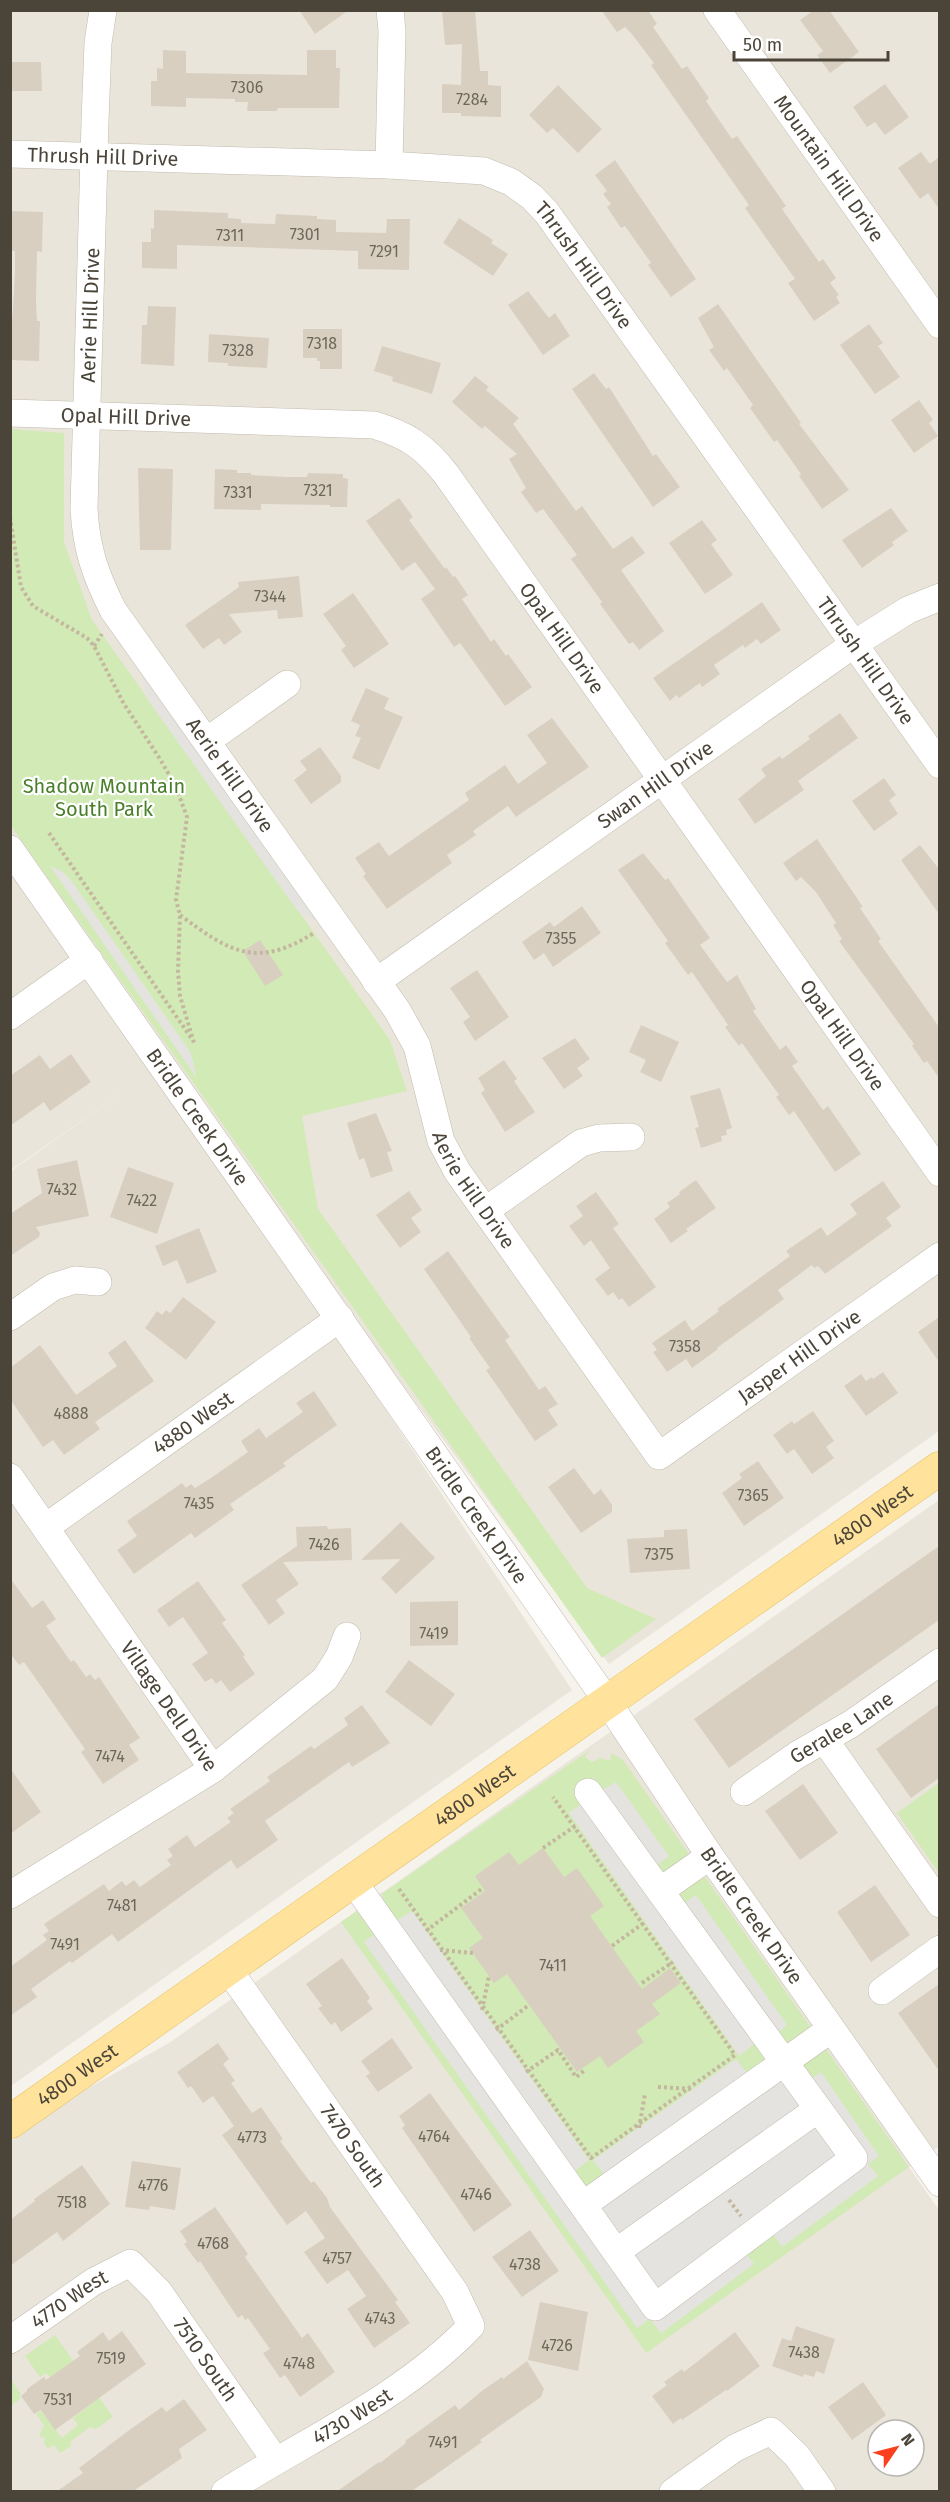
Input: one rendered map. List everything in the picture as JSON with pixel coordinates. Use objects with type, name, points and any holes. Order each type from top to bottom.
[{"type":"main road","name":"4800 West","points":[[10,2122],[939,1468]]},
{"type":"street","name":"Aerie Hill Drive","points":[[102,10],[98,43],[84,508],[85,538],[94,573],[112,610],[397,1010],[417,1046],[427,1078],[441,1141],[457,1171],[658,1456]]},
{"type":"street","points":[[389,165],[392,31],[390,10]]},
{"type":"street","name":"Mountain Hill Drive","points":[[717,10],[939,325]]},
{"type":"street","name":"Thrush Hill Drive","points":[[10,154],[389,165],[484,171],[512,182],[532,196],[547,213],[939,765]]},
{"type":"street","name":"Opal Hill Drive","points":[[10,413],[374,424],[412,439],[432,457],[446,474],[939,1173]]},
{"type":"street","name":"Swan Hill Drive","points":[[376,982],[854,644],[908,609],[939,597]]},
{"type":"street","points":[[207,741],[287,684]]},
{"type":"street","name":"Bridle Creek Drive","points":[[10,849],[607,1701],[710,1856],[939,2183]]},
{"type":"street","points":[[10,1016],[89,960]]},
{"type":"street","points":[[485,1211],[581,1143],[592,1138],[631,1137]]},
{"type":"street","name":"Jasper Hill Drive","points":[[658,1456],[939,1256]]},
{"type":"street","points":[[10,1317],[53,1287],[75,1280],[98,1282]]},
{"type":"street","name":"4880 West","points":[[46,1527],[340,1318]]},
{"type":"street","name":"Village Dell Drive","points":[[10,1478],[213,1769],[10,1895]]},
{"type":"street","points":[[213,1769],[325,1679],[339,1657],[347,1636]]},
{"type":"street","name":"Geralee Lane","points":[[744,1792],[797,1755],[851,1724],[939,1662]]},
{"type":"street","points":[[824,1740],[939,1904]]},
{"type":"street","points":[[353,1881],[655,2307],[854,2158],[588,1792]]},
{"type":"street","points":[[660,1891],[710,1856]]},
{"type":"street","points":[[882,1991],[939,1949]]},
{"type":"street","name":"7470 South","points":[[228,1969],[455,2292],[471,2326]]},
{"type":"street","points":[[583,2205],[831,2029]]},
{"type":"street","points":[[616,2252],[818,2109]]},
{"type":"street","name":"4770 West","points":[[10,2340],[93,2282],[130,2264]]},
{"type":"street","name":"7510 South","points":[[130,2264],[159,2292],[275,2460]]},
{"type":"street","name":"4730 West","points":[[225,2492],[275,2460],[374,2404],[447,2352],[471,2326]]},
{"type":"street","points":[[673,2492],[735,2448],[771,2431],[797,2456],[822,2492]]},
{"type":"path","points":[[10,517],[21,587],[33,606],[87,638],[94,646],[124,704],[168,773],[187,817],[176,900],[180,915],[178,971],[180,996],[194,1043],[49,833]]},
{"type":"path","points":[[94,646],[104,631]]},
{"type":"path","points":[[180,915],[236,950],[254,955],[280,951],[318,931]]},
{"type":"path","points":[[399,1889],[441,1951],[591,2158],[735,2055],[672,1962],[553,1797]]},
{"type":"path","points":[[543,1848],[575,1825]]},
{"type":"path","points":[[427,1930],[483,1888]]},
{"type":"path","points":[[612,1946],[644,1923]]},
{"type":"path","points":[[441,1951],[473,1953]]},
{"type":"path","points":[[642,1983],[672,1962]]},
{"type":"path","points":[[482,2008],[489,1976]]},
{"type":"path","points":[[497,2029],[529,2006]]},
{"type":"path","points":[[527,2071],[558,2050],[576,2077],[585,2070]]},
{"type":"path","points":[[658,2087],[694,2089]]},
{"type":"path","points":[[640,2125],[645,2094]]},
{"type":"shaded area","points":[[10,11],[939,11],[939,1431],[609,1664],[221,1139],[11,846]]},
{"type":"shaded area","points":[[142,675],[317,921],[297,910],[148,700]]},
{"type":"shaded area","points":[[10,855],[157,1066],[572,1690],[11,2086],[11,1171],[131,1086],[11,1170]]},
{"type":"shaded area","points":[[50,866],[63,872],[71,880],[189,1050],[196,1077]]},
{"type":"shaded area","points":[[939,1500],[940,2146],[909,2167],[939,2210],[939,2491],[11,2491],[10,2142],[83,2091],[169,2043]]},
{"type":"shaded area","points":[[593,1778],[602,1790],[616,1782],[669,1856],[656,1866],[662,1876],[687,1859],[688,1852],[706,1878],[699,1877],[675,1894],[682,1905],[696,1895],[787,2025],[775,2035],[784,2047],[809,2030],[809,2024],[827,2050],[822,2050],[797,2065],[808,2081],[821,2072],[879,2156],[868,2164],[878,2176],[782,2247],[771,2231],[744,2251],[754,2264],[661,2333],[650,2319],[637,2328],[364,1942],[376,1933],[362,1911],[355,1911],[382,1892],[384,1903],[396,1921],[412,1911],[589,2160],[575,2171],[585,2187],[604,2174],[593,2160],[736,2059],[747,2073],[765,2060],[754,2044],[739,2056],[569,1813],[583,1803],[574,1792]]},
{"type":"green space","name":"Shadow Mountain South Park","points":[[10,429],[64,433],[64,542],[92,620],[390,1040],[407,1091],[302,1116],[318,1209],[587,1588],[656,1619],[602,1658],[11,826]]},
{"type":"green space","points":[[590,1750],[585,1757],[592,1762],[601,1758],[610,1761],[611,1753],[623,1760],[909,2167],[646,2353],[341,1922]]},
{"type":"green space","points":[[939,1783],[939,1873],[897,1813]]},
{"type":"green space","points":[[55,2335],[113,2417],[96,2429],[90,2427],[71,2441],[71,2446],[60,2453],[54,2445],[48,2449],[44,2444],[45,2438],[39,2436],[44,2425],[36,2414],[41,2411],[62,2438],[78,2425],[73,2418],[95,2401],[69,2364],[51,2379],[46,2373],[40,2377],[25,2356]]},
{"type":"green space","points":[[11,2379],[21,2394],[19,2396],[21,2398],[11,2406]]},
{"type":"building","points":[[299,10],[349,10],[315,34]]},
{"type":"building","points":[[442,10],[475,10],[480,71],[488,71],[488,85],[501,86],[501,117],[442,113],[442,84],[461,85],[462,44],[445,45]]},
{"type":"building","points":[[601,10],[648,10],[657,24],[653,27],[682,69],[687,66],[709,98],[706,101],[732,139],[737,136],[786,206],[782,209],[819,262],[823,259],[836,278],[830,283],[839,295],[836,297],[840,303],[814,321],[788,283],[795,279],[745,208],[749,205],[651,65],[654,63],[625,27],[617,32]]},
{"type":"building","points":[[814,10],[829,10],[859,52],[830,73],[817,55],[823,51],[800,20]]},
{"type":"building","points":[[163,50],[186,51],[186,73],[307,75],[307,50],[336,50],[336,68],[340,68],[339,108],[278,108],[277,111],[247,111],[248,102],[235,102],[235,99],[186,98],[186,107],[151,106],[151,81],[157,81],[157,68],[163,69]]},
{"type":"building","points":[[10,62],[41,62],[42,91],[10,91]]},
{"type":"building","points":[[885,84],[909,117],[885,135],[875,122],[867,127],[853,107]]},
{"type":"building","points":[[558,85],[602,129],[578,153],[553,128],[547,133],[529,115]]},
{"type":"building","points":[[921,152],[930,164],[939,157],[939,209],[928,193],[920,199],[898,168]]},
{"type":"building","points":[[615,160],[696,279],[671,297],[648,265],[651,263],[625,226],[621,228],[607,207],[611,204],[603,194],[607,191],[595,175]]},
{"type":"building","points":[[154,210],[228,213],[228,218],[241,219],[241,223],[275,224],[276,214],[317,216],[317,219],[336,220],[336,232],[386,233],[387,219],[410,219],[409,270],[358,269],[358,251],[177,245],[177,269],[142,268],[142,242],[151,242]]},
{"type":"building","points":[[10,211],[43,212],[42,252],[37,251],[36,301],[37,321],[40,321],[39,361],[10,360],[15,251],[11,251]]},
{"type":"building","points":[[459,218],[493,240],[491,243],[508,254],[493,276],[443,243]]},
{"type":"building","points":[[528,291],[549,318],[555,313],[570,336],[543,355],[508,305]]},
{"type":"building","points":[[718,304],[801,423],[799,424],[849,490],[822,509],[777,440],[774,442],[750,408],[753,405],[727,368],[724,371],[709,350],[714,347],[698,318]]},
{"type":"building","points":[[148,306],[176,307],[174,366],[141,364],[142,325],[147,325]]},
{"type":"building","points":[[869,324],[883,343],[878,346],[900,377],[875,394],[840,345]]},
{"type":"building","points":[[303,329],[342,329],[342,369],[320,369],[320,361],[317,361],[317,358],[303,358]]},
{"type":"building","points":[[209,334],[269,338],[267,368],[228,366],[228,363],[208,362]]},
{"type":"building","points":[[382,346],[441,363],[432,394],[392,381],[393,377],[374,371]]},
{"type":"building","points":[[594,373],[606,389],[609,387],[653,456],[656,454],[680,487],[653,507],[572,389]]},
{"type":"building","points":[[475,376],[489,387],[486,390],[519,418],[513,424],[576,511],[582,506],[613,549],[632,536],[645,553],[621,570],[664,631],[639,650],[633,642],[629,644],[600,604],[602,602],[571,559],[577,555],[543,509],[536,513],[521,492],[526,488],[509,459],[517,454],[485,426],[482,429],[452,402]]},
{"type":"building","points":[[919,400],[933,420],[929,423],[938,436],[914,453],[891,420]]},
{"type":"building","points":[[138,468],[173,469],[171,550],[140,550]]},
{"type":"building","points":[[215,469],[237,470],[237,473],[251,473],[251,475],[288,477],[307,477],[308,473],[343,474],[343,478],[348,479],[347,507],[261,504],[261,510],[214,509]]},
{"type":"building","points":[[399,498],[413,517],[409,520],[445,569],[446,567],[453,577],[455,576],[468,595],[462,599],[491,642],[494,639],[506,656],[508,654],[532,687],[505,706],[460,643],[454,647],[421,599],[435,589],[415,562],[402,571],[366,521]]},
{"type":"building","points":[[891,508],[908,531],[892,542],[894,545],[862,568],[842,540]]},
{"type":"building","points":[[702,520],[717,540],[711,544],[733,575],[705,594],[669,543]]},
{"type":"building","points":[[299,576],[303,617],[278,619],[277,610],[229,614],[242,632],[224,645],[219,638],[203,649],[185,625],[239,587],[238,582]]},
{"type":"building","points":[[353,593],[389,644],[354,668],[341,650],[346,646],[323,614]]},
{"type":"building","points":[[762,602],[781,630],[761,644],[757,639],[745,648],[743,645],[714,665],[720,674],[702,687],[700,683],[679,698],[676,695],[670,701],[653,678]]},
{"type":"building","points":[[366,688],[389,698],[384,709],[403,717],[379,770],[352,758],[361,738],[355,736],[360,725],[351,721]]},
{"type":"building","points":[[840,713],[858,738],[798,781],[804,790],[755,824],[738,799],[766,776],[761,769],[780,756],[782,759],[810,739],[808,736]]},
{"type":"building","points":[[552,718],[589,767],[516,817],[508,806],[473,831],[476,835],[447,855],[452,863],[387,909],[363,876],[366,874],[355,858],[379,842],[389,856],[469,800],[465,793],[505,765],[518,784],[547,763],[527,735]]},
{"type":"building","points":[[320,747],[341,776],[341,782],[311,804],[294,780],[307,770],[300,761]]},
{"type":"building","points":[[884,778],[896,795],[889,800],[898,814],[874,831],[852,801]]},
{"type":"building","points":[[817,839],[863,907],[860,908],[881,939],[878,941],[939,1027],[939,1078],[927,1061],[924,1063],[912,1046],[914,1044],[839,941],[842,939],[833,925],[836,923],[816,892],[801,877],[796,881],[783,863]]},
{"type":"building","points":[[920,845],[939,869],[939,914],[901,860]]},
{"type":"building","points":[[643,853],[665,880],[668,878],[710,938],[700,945],[727,982],[737,975],[756,1009],[753,1011],[780,1050],[786,1045],[798,1062],[792,1066],[823,1110],[828,1106],[861,1154],[835,1172],[794,1111],[789,1115],[776,1097],[779,1095],[742,1043],[739,1046],[725,1027],[728,1025],[692,972],[688,975],[665,943],[668,941],[618,870]]},
{"type":"building","points":[[582,906],[601,933],[553,967],[544,953],[534,960],[522,942],[550,922],[554,927]]},
{"type":"building","points":[[260,940],[283,975],[265,986],[243,951]]},
{"type":"building","points":[[477,970],[509,1017],[475,1041],[463,1022],[470,1017],[450,988]]},
{"type":"building","points":[[641,1025],[679,1042],[661,1082],[640,1072],[646,1060],[629,1052]]},
{"type":"building","points":[[575,1038],[590,1059],[577,1068],[583,1076],[564,1089],[542,1058]]},
{"type":"building","points":[[71,1054],[91,1082],[50,1111],[44,1102],[10,1126],[10,1076],[40,1055],[50,1069]]},
{"type":"building","points":[[504,1060],[517,1079],[514,1081],[535,1112],[505,1132],[481,1093],[485,1090],[478,1078]]},
{"type":"building","points":[[720,1088],[732,1128],[726,1130],[727,1135],[721,1136],[722,1141],[701,1148],[695,1128],[699,1127],[690,1096]]},
{"type":"building","points":[[376,1113],[392,1151],[387,1152],[393,1171],[371,1178],[364,1158],[359,1160],[347,1123]]},
{"type":"building","points":[[77,1160],[89,1216],[36,1227],[40,1233],[39,1237],[10,1256],[10,1214],[42,1193],[37,1169]]},
{"type":"building","points":[[128,1167],[174,1183],[157,1234],[110,1217]]},
{"type":"building","points":[[696,1180],[716,1208],[686,1229],[688,1231],[671,1243],[654,1219],[670,1207],[667,1203]]},
{"type":"building","points":[[883,1181],[901,1207],[886,1218],[892,1226],[825,1274],[818,1266],[814,1268],[812,1265],[778,1290],[784,1299],[718,1349],[692,1368],[686,1359],[667,1372],[653,1352],[657,1350],[652,1343],[685,1320],[692,1331],[719,1311],[717,1309],[790,1256],[786,1251],[821,1227],[827,1236],[857,1214],[850,1204]]},
{"type":"building","points":[[409,1191],[422,1210],[411,1218],[421,1232],[400,1248],[376,1215]]},
{"type":"building","points":[[596,1192],[619,1224],[613,1228],[656,1287],[629,1307],[613,1292],[608,1296],[595,1279],[610,1268],[591,1240],[584,1246],[569,1226],[583,1216],[576,1206]]},
{"type":"building","points":[[199,1228],[217,1272],[187,1284],[177,1260],[163,1266],[155,1246]]},
{"type":"building","points":[[448,1251],[510,1337],[505,1340],[539,1390],[545,1386],[558,1404],[548,1410],[558,1425],[535,1441],[486,1370],[490,1368],[469,1338],[471,1337],[424,1269]]},
{"type":"building","points":[[183,1297],[216,1322],[186,1360],[145,1328],[157,1311],[162,1315],[166,1310],[170,1313]]},
{"type":"building","points":[[939,1317],[939,1362],[918,1332]]},
{"type":"building","points":[[125,1340],[154,1381],[95,1422],[100,1429],[64,1455],[53,1440],[43,1447],[10,1399],[10,1368],[40,1345],[76,1395],[117,1366],[108,1353]]},
{"type":"building","points":[[883,1372],[898,1393],[866,1416],[844,1386],[861,1374],[866,1381]]},
{"type":"building","points":[[314,1391],[337,1425],[283,1463],[286,1466],[230,1504],[234,1510],[195,1538],[191,1533],[134,1574],[117,1550],[137,1536],[127,1521],[182,1483],[186,1488],[191,1484],[195,1488],[211,1478],[248,1452],[241,1441],[259,1428],[266,1438],[303,1412],[296,1403]]},
{"type":"building","points":[[813,1411],[834,1441],[826,1447],[834,1458],[812,1474],[794,1449],[787,1454],[773,1435],[792,1421],[794,1424]]},
{"type":"building","points":[[758,1461],[784,1498],[744,1526],[722,1493],[742,1478],[739,1474]]},
{"type":"building","points":[[574,1468],[594,1495],[601,1489],[612,1505],[612,1512],[581,1533],[548,1487]]},
{"type":"building","points":[[401,1522],[435,1558],[396,1594],[381,1578],[401,1559],[361,1560]]},
{"type":"building","points":[[327,1526],[328,1529],[351,1528],[352,1560],[283,1562],[299,1584],[276,1600],[285,1613],[269,1625],[241,1585],[297,1546],[296,1527]]},
{"type":"building","points":[[687,1529],[690,1569],[630,1573],[627,1539],[664,1537],[664,1530]]},
{"type":"building","points":[[939,1546],[939,1620],[729,1768],[694,1719]]},
{"type":"building","points":[[10,1578],[32,1608],[43,1600],[56,1619],[46,1626],[71,1662],[74,1660],[86,1677],[90,1674],[95,1680],[99,1677],[140,1738],[129,1745],[139,1760],[103,1784],[81,1752],[85,1749],[24,1662],[19,1665],[10,1653]]},
{"type":"building","points":[[198,1581],[226,1620],[222,1623],[245,1655],[243,1657],[255,1674],[230,1692],[221,1680],[216,1684],[212,1678],[205,1682],[192,1664],[208,1653],[183,1617],[169,1627],[157,1610]]},
{"type":"building","points":[[458,1601],[458,1645],[410,1646],[410,1602]]},
{"type":"building","points":[[409,1660],[455,1694],[431,1726],[385,1692]]},
{"type":"building","points":[[939,1704],[939,1778],[911,1798],[876,1749]]},
{"type":"building","points":[[362,1705],[390,1743],[352,1767],[349,1762],[265,1821],[278,1840],[237,1869],[231,1860],[118,1942],[112,1934],[72,1963],[70,1961],[31,1989],[37,1997],[10,2016],[10,1967],[47,1940],[43,1935],[49,1931],[44,1924],[104,1884],[109,1891],[122,1881],[126,1886],[134,1880],[140,1887],[171,1865],[167,1860],[173,1856],[168,1849],[187,1835],[195,1847],[231,1822],[227,1818],[234,1813],[230,1809],[270,1781],[267,1777],[311,1746],[314,1749],[348,1725],[344,1718]]},
{"type":"building","points":[[10,1768],[41,1812],[10,1834]]},
{"type":"building","points":[[803,1784],[838,1833],[800,1860],[765,1811]]},
{"type":"building","points":[[543,1848],[564,1877],[577,1868],[604,1906],[590,1916],[642,1989],[670,1968],[681,1983],[652,2004],[660,2014],[636,2031],[644,2042],[608,2068],[600,2056],[577,2072],[507,1974],[494,1983],[469,1948],[483,1938],[461,1908],[485,1891],[475,1876],[509,1852],[519,1865]]},
{"type":"building","points":[[875,1885],[910,1935],[871,1962],[837,1912]]},
{"type":"building","points":[[342,1958],[370,1998],[367,2001],[373,2009],[341,2032],[335,2022],[331,2025],[318,2008],[322,2006],[306,1984]]},
{"type":"building","points":[[939,1984],[939,2071],[898,2013]]},
{"type":"building","points":[[392,2038],[413,2068],[378,2092],[366,2076],[370,2073],[361,2061]]},
{"type":"building","points":[[218,2043],[229,2059],[223,2064],[235,2081],[231,2083],[252,2113],[261,2107],[283,2139],[280,2141],[311,2183],[314,2181],[327,2198],[330,2207],[398,2300],[395,2302],[410,2323],[374,2348],[347,2309],[366,2296],[348,2270],[327,2284],[304,2252],[325,2238],[306,2211],[287,2225],[222,2135],[234,2126],[213,2096],[203,2103],[191,2086],[188,2088],[177,2072]]},
{"type":"building","points":[[430,2093],[512,2205],[474,2232],[402,2128],[405,2125],[399,2116]]},
{"type":"building","points":[[132,2161],[181,2168],[175,2210],[150,2206],[149,2210],[125,2207]]},
{"type":"building","points":[[82,2165],[110,2204],[63,2241],[57,2232],[10,2266],[10,2220],[35,2201],[34,2199]]},
{"type":"building","points":[[215,2207],[248,2254],[245,2257],[302,2338],[308,2333],[335,2372],[300,2397],[285,2375],[280,2378],[263,2353],[270,2349],[248,2318],[245,2320],[242,2315],[238,2318],[200,2261],[198,2263],[184,2244],[187,2242],[180,2231]]},
{"type":"building","points":[[530,2230],[559,2271],[522,2297],[492,2257]]},
{"type":"building","points":[[540,2302],[588,2312],[578,2371],[528,2360]]},
{"type":"building","points":[[796,2326],[835,2339],[824,2374],[816,2371],[814,2377],[804,2374],[803,2377],[772,2366],[782,2338],[791,2341]]},
{"type":"building","points":[[122,2331],[146,2364],[55,2430],[41,2410],[34,2414],[21,2396],[27,2389],[44,2377],[46,2380],[80,2356],[77,2352],[103,2332],[109,2341]]},
{"type":"building","points":[[735,2332],[760,2366],[727,2391],[673,2424],[652,2396],[667,2385],[664,2382],[682,2369],[684,2372]]},
{"type":"building","points":[[527,2361],[544,2389],[541,2397],[431,2478],[410,2492],[336,2492],[380,2463],[406,2443],[405,2441],[455,2405],[459,2410],[483,2390],[502,2377],[503,2379]]},
{"type":"building","points":[[863,2382],[886,2415],[882,2418],[866,2418],[866,2430],[852,2440],[828,2407]]},
{"type":"building","points":[[184,2399],[207,2430],[179,2449],[182,2458],[132,2492],[56,2492],[83,2473],[79,2468],[128,2431],[162,2407],[166,2412]]}]
